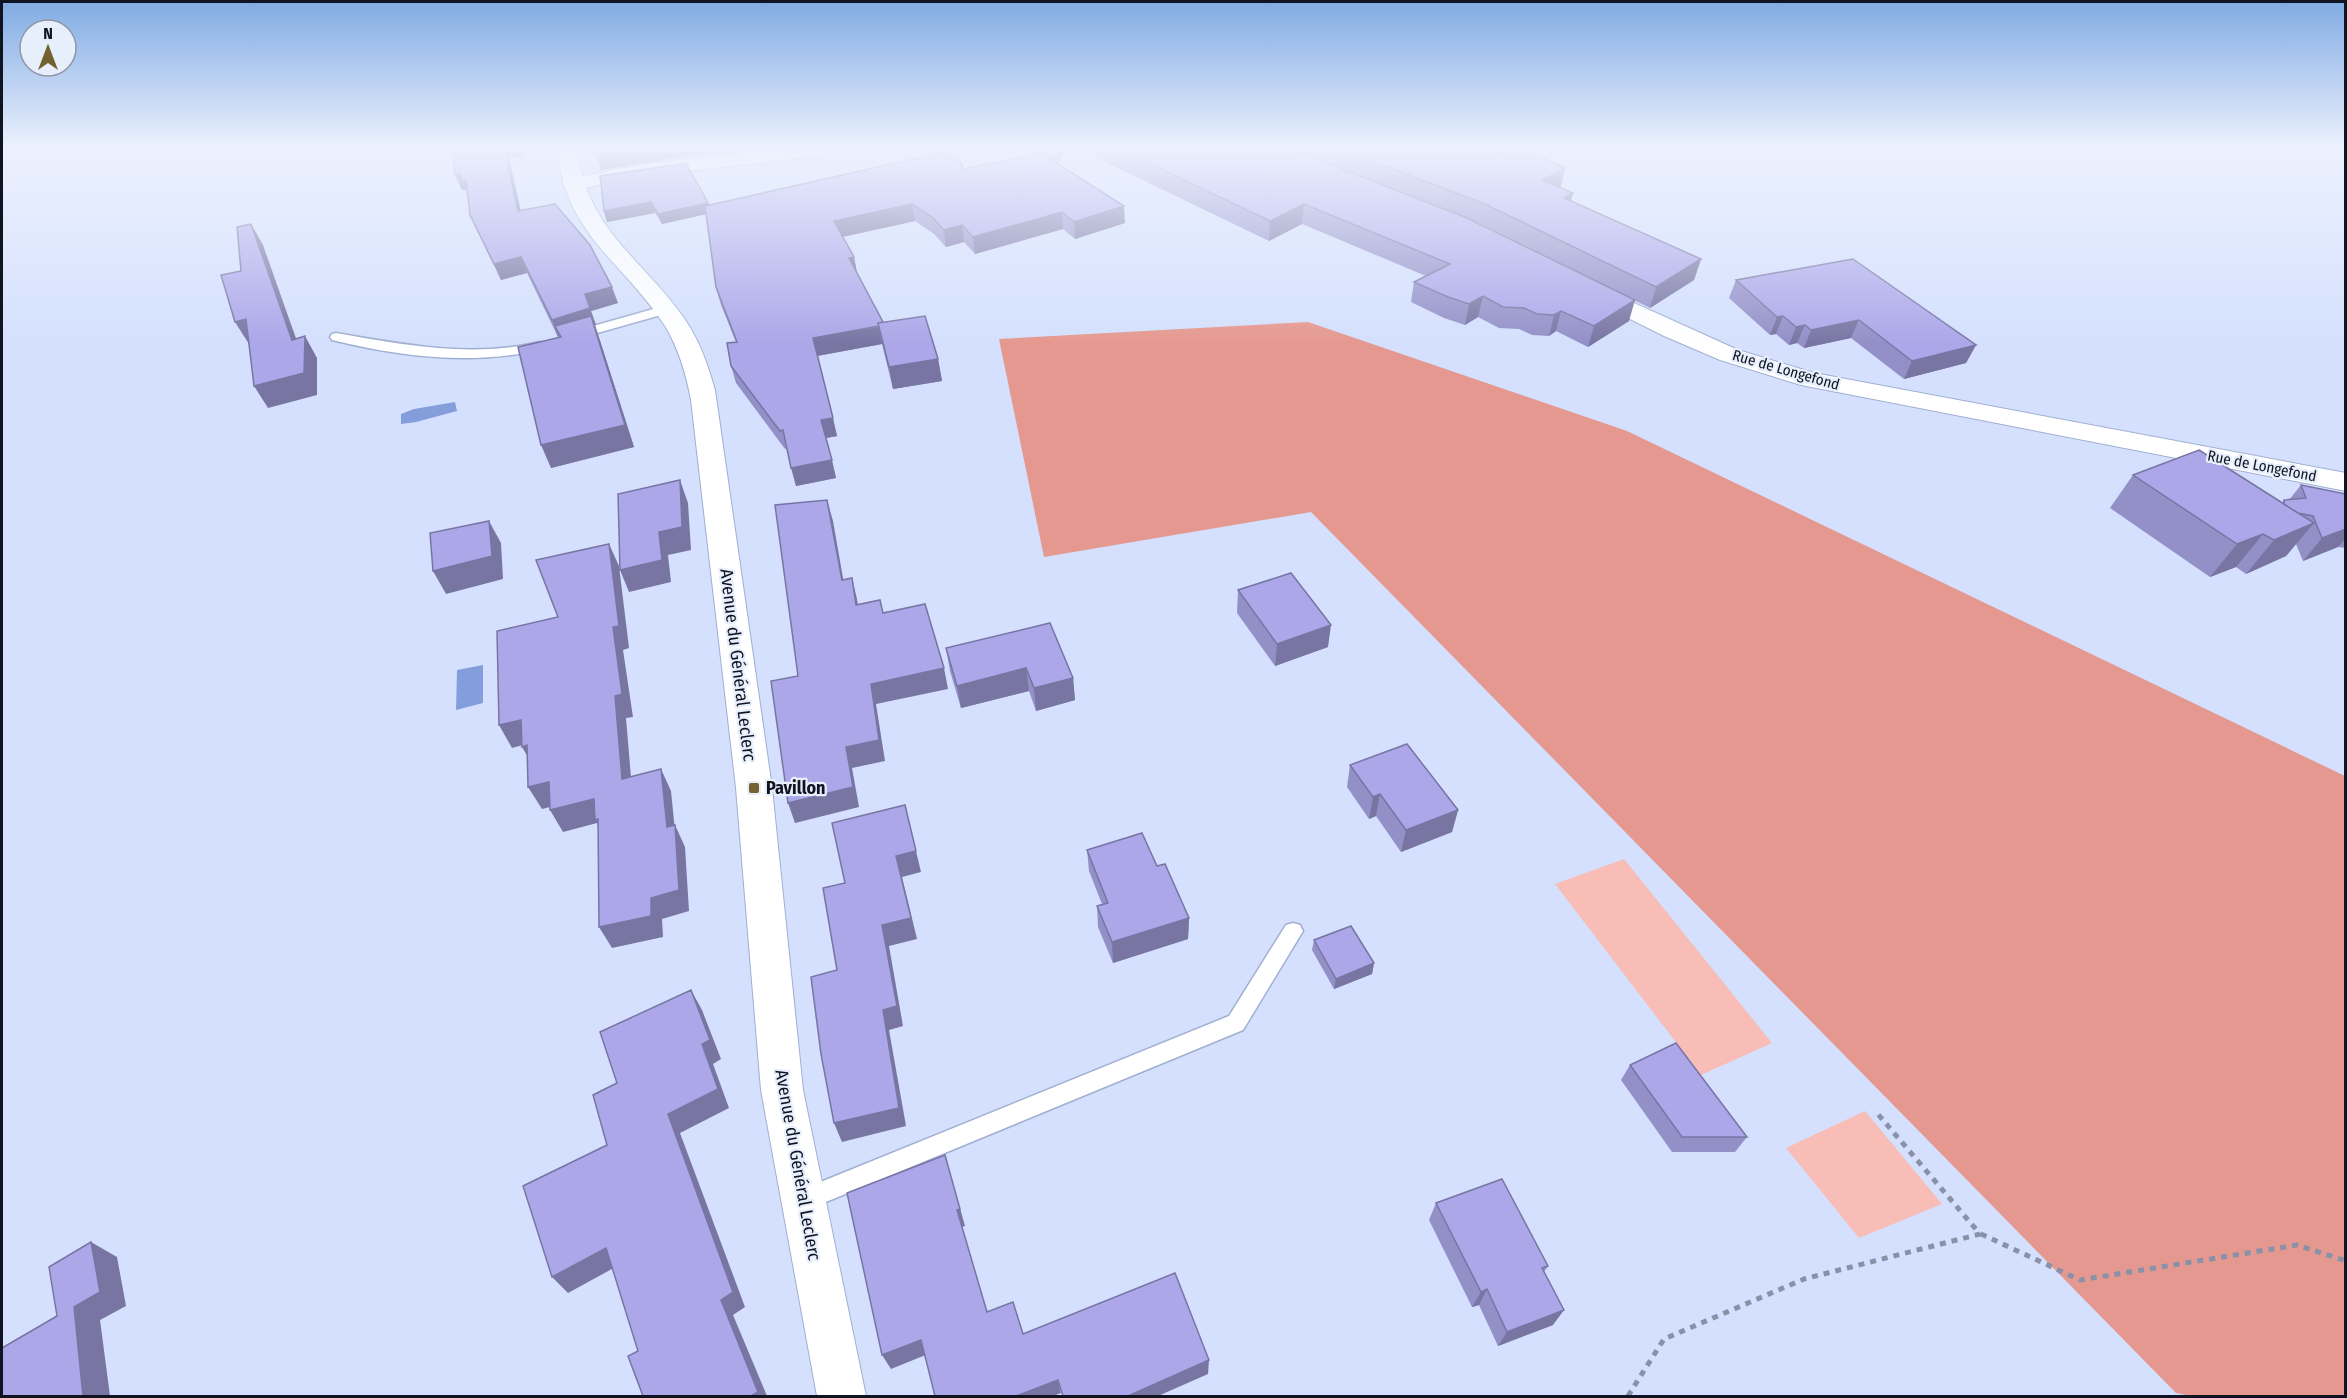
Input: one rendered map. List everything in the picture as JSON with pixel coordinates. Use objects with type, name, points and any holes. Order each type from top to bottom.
[{"type":"main road","name":"Avenue du Général Leclerc","points":[[586,213],[675,324],[696,362],[704,400],[754,788],[782,1090],[842,1396]]},
{"type":"main road","name":"Rue de Longefond","points":[[1567,278],[1673,331],[1730,355],[1810,380],[2346,482]]},
{"type":"lane","points":[[336,337],[458,356],[499,355],[664,310]]},
{"type":"lane","points":[[803,1200],[1236,1023],[1293,931]]},
{"type":"path","points":[[1876,1113],[1980,1234],[2080,1280],[2297,1245],[2346,1262]]},
{"type":"path","points":[[1628,1396],[1664,1339],[1804,1279],[1980,1234]]},
{"type":"shaded area","points":[[1308,322],[1627,431],[2345,776],[2345,1396],[2191,1396],[2176,1393],[1311,512],[1044,557],[999,339]]},
{"type":"shaded area","points":[[1624,859],[1772,1043],[1701,1075],[1555,884]]},
{"type":"shaded area","points":[[1865,1111],[1942,1204],[1859,1238],[1786,1148]]},
{"type":"water","points":[[455,402],[457,411],[401,424],[401,414],[414,409]]},
{"type":"water","points":[[483,665],[483,703],[456,710],[457,670]]},
{"type":"building","points":[[563,213],[590,245],[612,287],[585,294],[590,308],[552,320],[521,257],[494,264],[470,215]]},
{"type":"building","points":[[706,213],[870,213],[834,221],[854,257],[849,258],[883,322],[878,323],[879,326],[813,338],[833,418],[821,420],[832,460],[791,468],[783,430],[780,431],[731,366],[727,343],[737,342],[716,287]]},
{"type":"building","points":[[926,213],[1058,213],[973,237],[962,225],[944,230]]},
{"type":"building","points":[[1063,213],[1101,213],[1074,222]]},
{"type":"building","points":[[1254,213],[1286,213],[1270,221]]},
{"type":"building","points":[[1326,213],[1455,213],[1635,300],[1594,326],[1561,311],[1554,315],[1537,314],[1524,308],[1503,307],[1483,296],[1469,304],[1414,282],[1450,264]]},
{"type":"building","points":[[1504,213],[1598,213],[1701,259],[1656,287]]},
{"type":"building","points":[[251,224],[292,340],[305,336],[304,373],[254,386],[246,319],[235,322],[221,275],[241,271],[237,227]]},
{"type":"building","points":[[1853,259],[1976,345],[1912,361],[1859,320],[1811,330],[1805,325],[1796,327],[1783,316],[1777,317],[1736,280]]},
{"type":"building","points":[[591,316],[625,425],[541,445],[518,347],[561,337],[555,326]]},
{"type":"building","points":[[925,316],[938,359],[889,367],[878,323]]},
{"type":"building","points":[[2199,450],[2314,523],[2274,540],[2263,534],[2237,544],[2133,475]]},
{"type":"building","points":[[680,480],[682,527],[659,532],[662,560],[620,570],[618,494]]},
{"type":"building","points":[[2301,485],[2346,494],[2346,529],[2322,538],[2313,516],[2298,513],[2284,504],[2284,500],[2306,498]]},
{"type":"building","points":[[827,500],[842,580],[852,578],[856,605],[880,600],[883,613],[925,604],[944,668],[871,684],[879,740],[846,747],[853,787],[788,803],[771,681],[798,676],[775,505]]},
{"type":"building","points":[[489,521],[492,556],[433,571],[430,533]]},
{"type":"building","points":[[609,544],[619,626],[613,627],[622,694],[615,696],[622,779],[661,769],[667,827],[675,825],[679,890],[651,898],[651,916],[599,927],[598,819],[595,820],[594,799],[550,810],[549,782],[528,787],[527,745],[522,747],[521,720],[499,725],[497,631],[558,617],[536,560]]},
{"type":"building","points":[[1291,573],[1331,625],[1277,644],[1238,590]]},
{"type":"building","points":[[1050,623],[1073,678],[1034,688],[1026,668],[957,686],[946,648]]},
{"type":"building","points":[[1407,744],[1458,810],[1406,830],[1380,794],[1373,797],[1350,765]]},
{"type":"building","points":[[905,805],[916,851],[896,856],[911,918],[882,925],[897,1006],[883,1010],[899,1108],[834,1123],[821,1054],[811,977],[837,970],[823,888],[845,883],[832,823]]},
{"type":"building","points":[[1142,833],[1157,866],[1165,864],[1189,918],[1112,942],[1097,906],[1108,903],[1087,850]]},
{"type":"building","points":[[1351,926],[1374,963],[1336,979],[1314,940]]},
{"type":"building","points":[[691,990],[710,1040],[702,1044],[718,1089],[668,1114],[733,1292],[721,1300],[758,1392],[751,1396],[643,1396],[628,1356],[638,1351],[606,1248],[552,1277],[523,1186],[607,1145],[593,1095],[617,1083],[600,1032]]},
{"type":"building","points":[[1676,1043],[1747,1137],[1682,1137],[1630,1065]]},
{"type":"building","points":[[945,1155],[960,1209],[957,1210],[987,1312],[1013,1302],[1023,1334],[1175,1273],[1209,1360],[1128,1396],[1063,1396],[1058,1380],[1016,1396],[935,1396],[921,1340],[882,1355],[847,1193]]},
{"type":"building","points":[[1502,1179],[1548,1266],[1542,1268],[1564,1310],[1507,1332],[1487,1289],[1481,1292],[1436,1203]]},
{"type":"building","points":[[91,1242],[100,1292],[74,1307],[83,1396],[2,1396],[2,1348],[57,1316],[49,1267]]},
{"type":"place","name":"Pavillon","points":[[754,788]]}]
